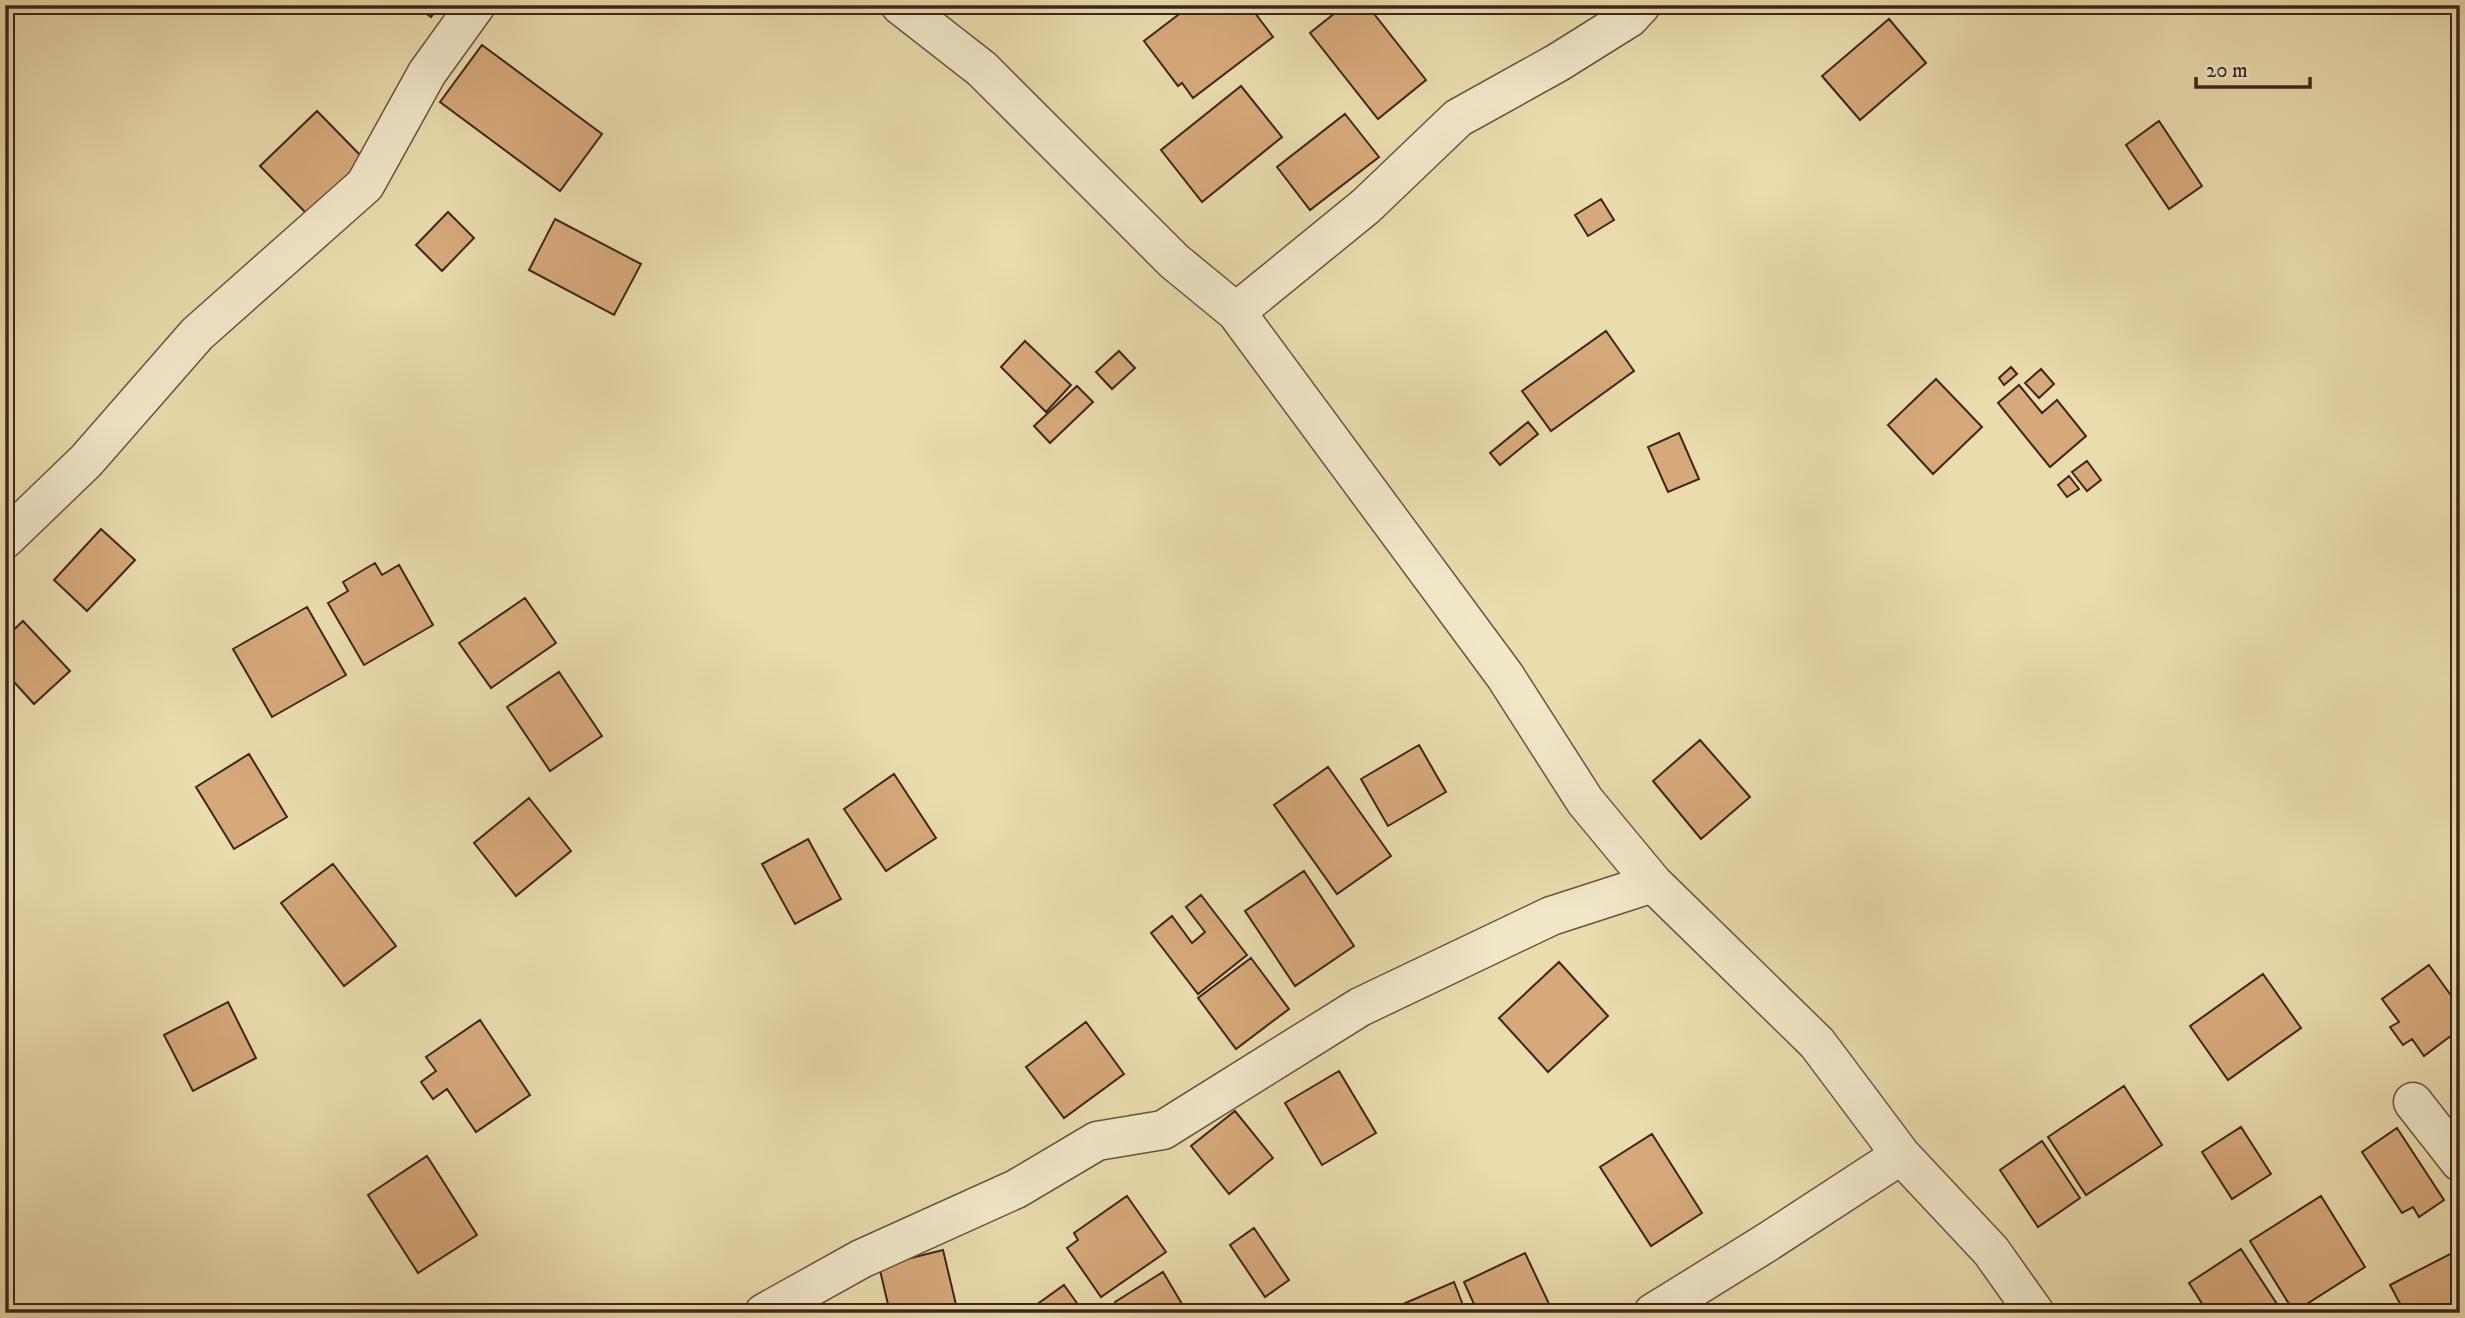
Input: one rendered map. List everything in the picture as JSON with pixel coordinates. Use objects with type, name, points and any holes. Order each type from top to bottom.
[{"type":"street","points":[[5,539],[86,461],[197,334],[365,185],[427,73],[476,5]]},
{"type":"street","points":[[900,5],[982,69],[1174,261],[1236,312],[1506,676],[1585,801],[1653,883],[1817,1043],[1901,1155],[1991,1251],[2035,1313]]},
{"type":"street","points":[[1236,312],[1366,206],[1458,118],[1557,63],[1629,18],[1641,5]]},
{"type":"street","points":[[764,1313],[861,1259],[1016,1189],[1097,1142],[1163,1130],[1360,1007],[1551,916],[1653,883]]},
{"type":"street","points":[[2413,1102],[2460,1161]]},
{"type":"street","points":[[1653,1313],[1901,1155]]},
{"type":"building","points":[[415,5],[440,5],[431,17]]},
{"type":"building","points":[[1191,5],[1249,5],[1273,37],[1193,98],[1182,83],[1178,86],[1144,41]]},
{"type":"building","points":[[1345,5],[1367,5],[1426,80],[1378,119],[1310,33]]},
{"type":"building","points":[[1889,19],[1926,63],[1860,120],[1822,76]]},
{"type":"building","points":[[482,45],[602,134],[560,191],[440,102]]},
{"type":"building","points":[[1241,86],[1282,137],[1202,202],[1161,150]]},
{"type":"building","points":[[317,111],[364,159],[307,214],[260,166]]},
{"type":"building","points":[[1345,114],[1379,157],[1310,210],[1277,167]]},
{"type":"building","points":[[2159,121],[2202,186],[2169,209],[2126,145]]},
{"type":"building","points":[[1601,199],[1614,220],[1588,236],[1575,215]]},
{"type":"building","points":[[448,212],[474,238],[442,271],[416,245]]},
{"type":"building","points":[[555,219],[641,264],[614,315],[529,270]]},
{"type":"building","points":[[1606,331],[1634,371],[1551,431],[1522,391]]},
{"type":"building","points":[[1025,341],[1071,385],[1046,412],[1001,367]]},
{"type":"building","points":[[1119,351],[1135,368],[1112,389],[1096,372]]},
{"type":"building","points":[[2011,367],[2017,374],[2004,385],[1999,378]]},
{"type":"building","points":[[2041,369],[2054,384],[2039,398],[2025,383]]},
{"type":"building","points":[[1936,379],[1982,427],[1933,474],[1888,425]]},
{"type":"building","points":[[2019,385],[2042,413],[2057,400],[2086,436],[2050,467],[1998,403]]},
{"type":"building","points":[[1077,386],[1093,402],[1050,443],[1034,426]]},
{"type":"building","points":[[1528,422],[1538,434],[1500,465],[1490,453]]},
{"type":"building","points":[[1679,433],[1699,479],[1668,492],[1648,447]]},
{"type":"building","points":[[2087,461],[2101,480],[2087,491],[2072,472]]},
{"type":"building","points":[[2069,476],[2079,489],[2067,497],[2058,485]]},
{"type":"building","points":[[101,529],[135,560],[87,611],[54,580]]},
{"type":"building","points":[[375,563],[382,575],[399,565],[433,625],[364,665],[328,603],[348,591],[343,582]]},
{"type":"building","points":[[525,598],[556,643],[491,688],[459,643]]},
{"type":"building","points":[[307,607],[346,675],[272,717],[233,649]]},
{"type":"building","points":[[23,621],[70,671],[34,704],[5,672],[5,638]]},
{"type":"building","points":[[559,672],[602,736],[550,771],[507,707]]},
{"type":"building","points":[[1700,740],[1750,797],[1701,839],[1653,781]]},
{"type":"building","points":[[1419,745],[1446,792],[1388,826],[1361,779]]},
{"type":"building","points":[[249,754],[287,817],[234,849],[196,787]]},
{"type":"building","points":[[1328,767],[1391,856],[1337,894],[1274,805]]},
{"type":"building","points":[[894,774],[936,838],[886,871],[844,809]]},
{"type":"building","points":[[529,798],[571,851],[516,896],[474,843]]},
{"type":"building","points":[[808,839],[841,899],[795,924],[762,864]]},
{"type":"building","points":[[333,864],[396,946],[344,986],[281,903]]},
{"type":"building","points":[[1304,871],[1354,946],[1295,986],[1245,911]]},
{"type":"building","points":[[1201,895],[1247,955],[1198,994],[1151,933],[1172,916],[1192,943],[1205,932],[1186,907]]},
{"type":"building","points":[[1251,958],[1289,1009],[1236,1049],[1198,998]]},
{"type":"building","points":[[1559,962],[1608,1016],[1548,1072],[1499,1018]]},
{"type":"building","points":[[2429,965],[2460,1008],[2460,1029],[2424,1056],[2412,1039],[2403,1045],[2390,1027],[2399,1022],[2382,999]]},
{"type":"building","points":[[2263,974],[2301,1028],[2228,1080],[2190,1026]]},
{"type":"building","points":[[228,1002],[256,1058],[193,1091],[164,1035]]},
{"type":"building","points":[[480,1020],[530,1095],[476,1132],[447,1089],[433,1099],[421,1082],[436,1071],[426,1057]]},
{"type":"building","points":[[1086,1022],[1124,1074],[1064,1118],[1026,1067]]},
{"type":"building","points":[[1339,1071],[1376,1133],[1322,1165],[1285,1103]]},
{"type":"building","points":[[2124,1086],[2162,1145],[2086,1195],[2048,1137]]},
{"type":"building","points":[[1235,1111],[1273,1158],[1229,1194],[1191,1146]]},
{"type":"building","points":[[2241,1127],[2271,1174],[2232,1199],[2202,1152]]},
{"type":"building","points":[[2397,1128],[2444,1200],[2419,1217],[2413,1207],[2402,1213],[2362,1152]]},
{"type":"building","points":[[1652,1134],[1702,1213],[1651,1246],[1600,1167]]},
{"type":"building","points":[[2042,1141],[2080,1198],[2038,1227],[2000,1170]]},
{"type":"building","points":[[427,1156],[477,1235],[418,1273],[368,1195]]},
{"type":"building","points":[[1127,1196],[1166,1252],[1101,1297],[1067,1248],[1078,1240],[1074,1233]]},
{"type":"building","points":[[2321,1196],[2365,1267],[2294,1312],[2250,1241]]},
{"type":"building","points":[[1254,1228],[1289,1280],[1265,1297],[1230,1245]]},
{"type":"building","points":[[2241,1249],[2277,1304],[2264,1313],[2208,1313],[2189,1283]]},
{"type":"building","points":[[943,1250],[958,1313],[890,1313],[879,1266]]},
{"type":"building","points":[[2454,1252],[2460,1263],[2460,1313],[2405,1313],[2390,1285]]},
{"type":"building","points":[[1525,1253],[1551,1308],[1541,1313],[1478,1313],[1464,1282]]},
{"type":"building","points":[[1163,1272],[1182,1304],[1169,1313],[1122,1313],[1115,1302]]},
{"type":"building","points":[[1454,1282],[1466,1313],[1399,1313],[1396,1307]]},
{"type":"building","points":[[1064,1285],[1084,1313],[1025,1313]]}]
